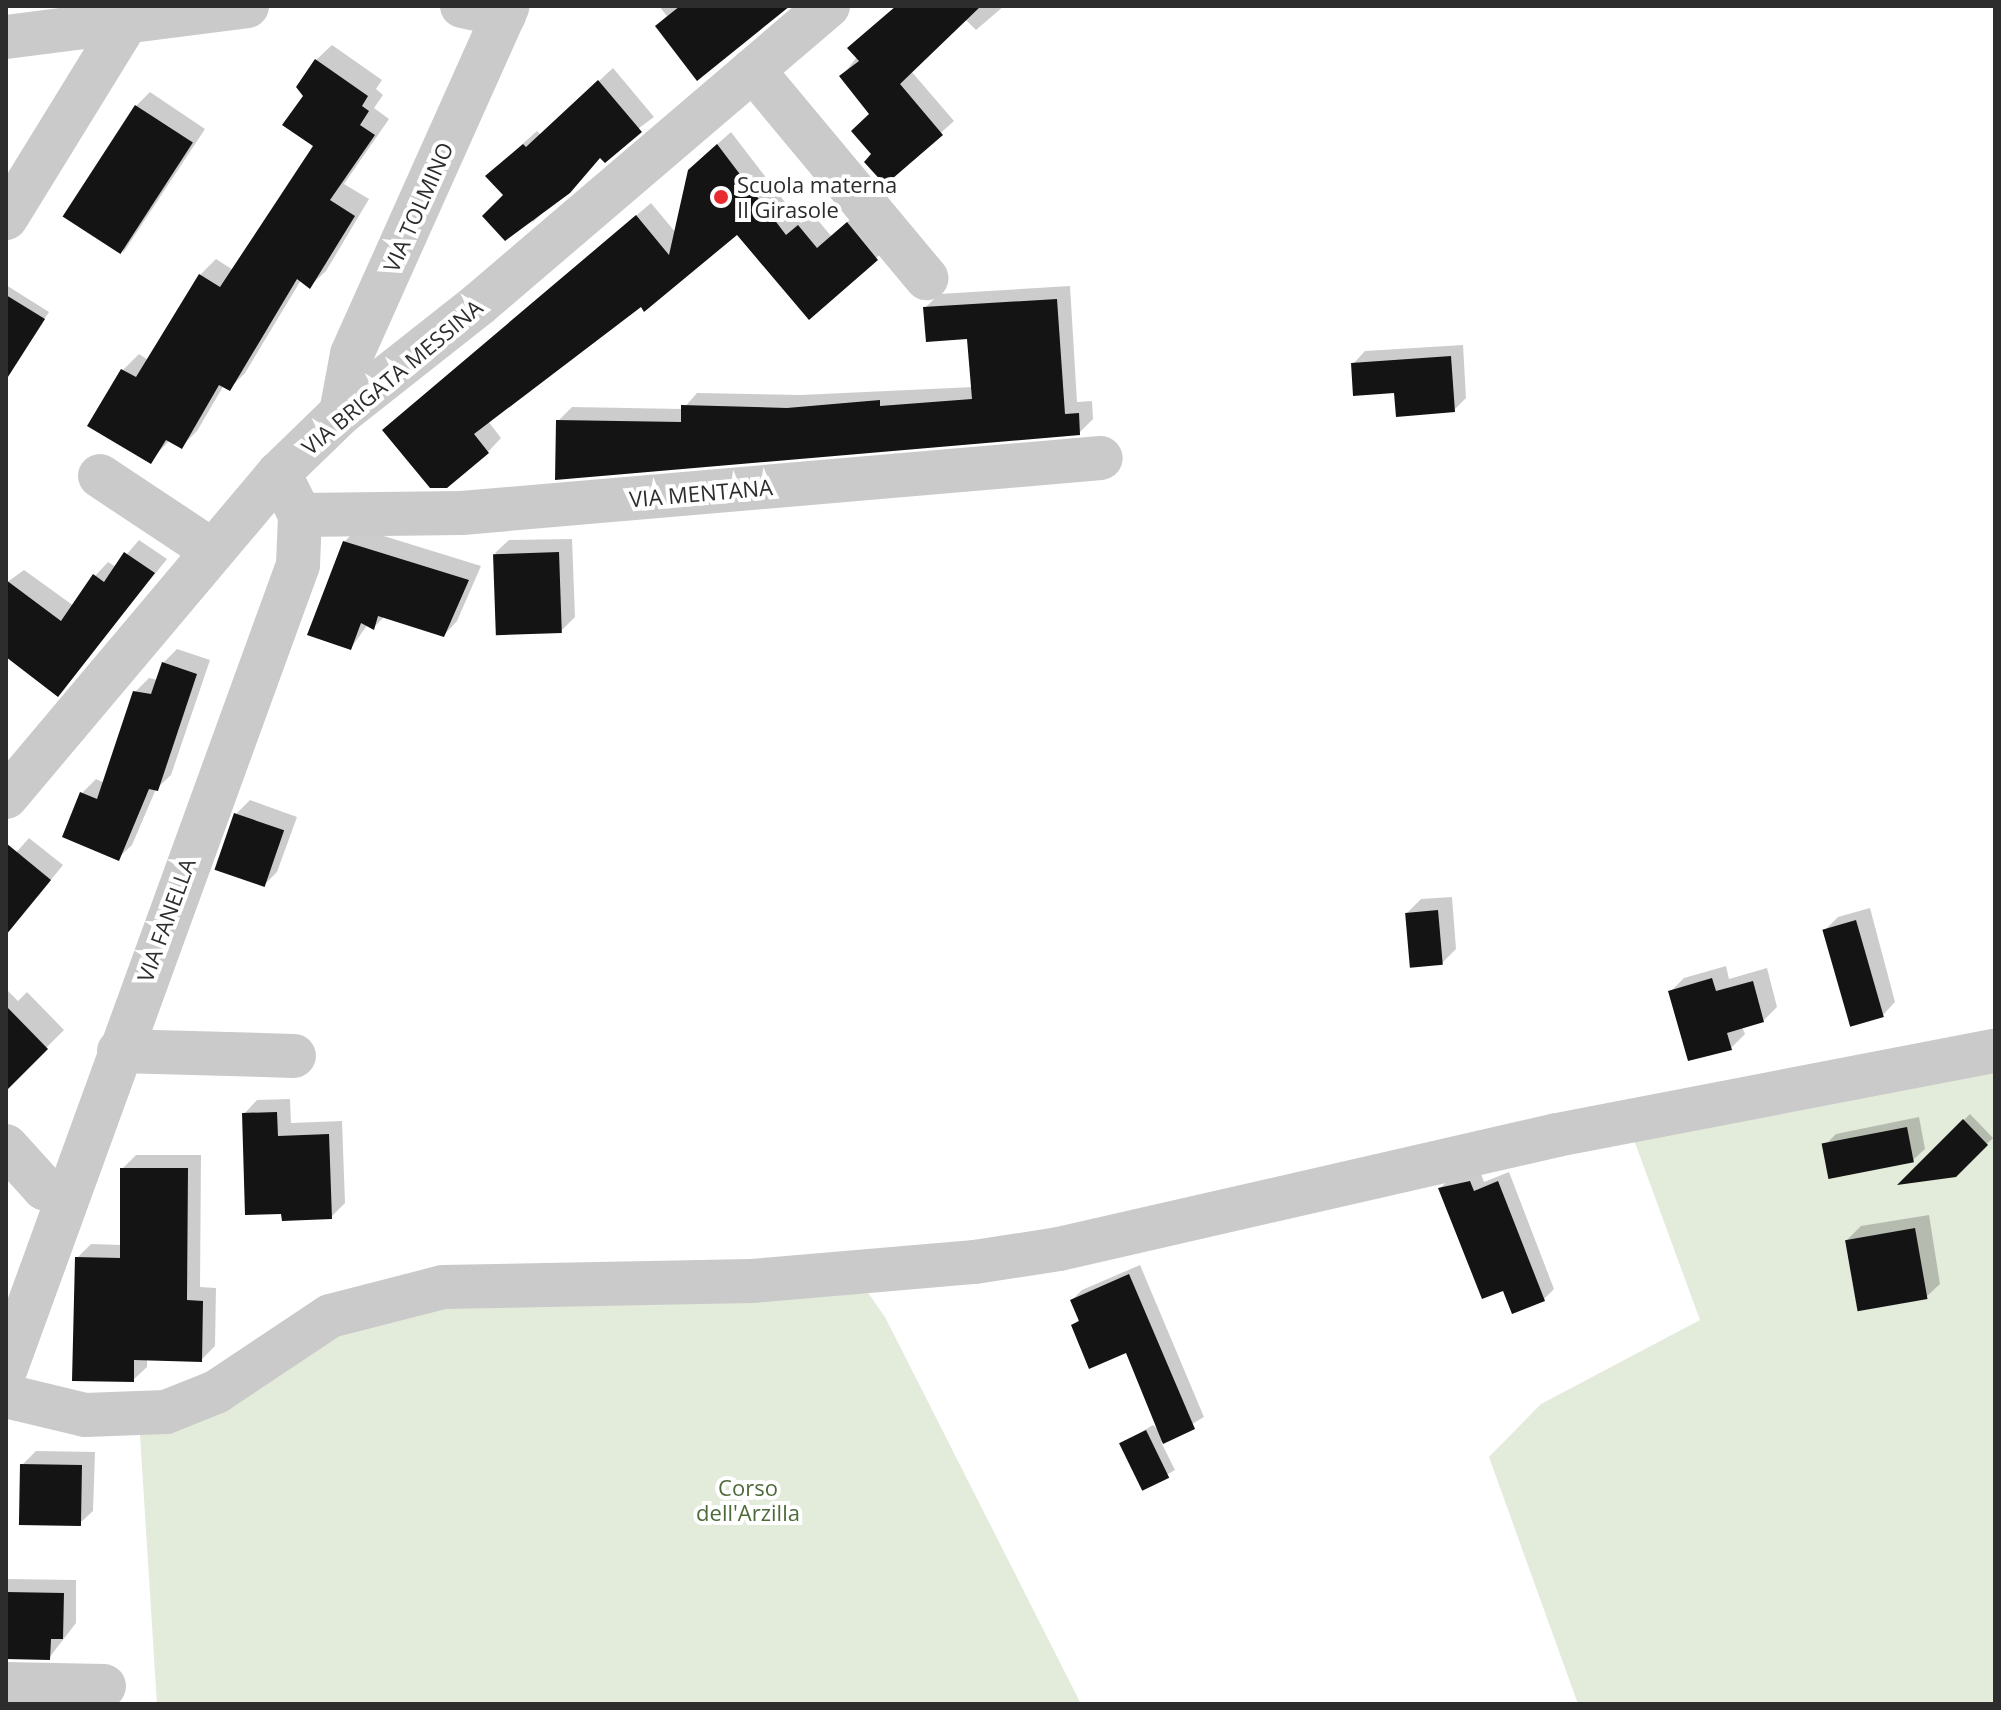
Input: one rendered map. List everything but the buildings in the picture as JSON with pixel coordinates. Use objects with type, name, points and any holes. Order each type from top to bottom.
[{"type":"street","points":[[6,37],[52,19],[126,23],[247,6]]},
{"type":"street","points":[[462,6],[506,11]]},
{"type":"street","name":"VIA BRIGATA MESSINA","points":[[11,787],[210,549],[279,473],[341,413],[479,304],[828,6]]},
{"type":"street","name":"VIA TOLMINO","points":[[341,413],[352,354],[506,11]]},
{"type":"street","points":[[6,218],[126,23]]},
{"type":"street","points":[[753,70],[926,278]]},
{"type":"street","name":"VIA MENTANA","points":[[300,515],[462,513],[1101,458]]},
{"type":"street","name":"VIA FANELLA","points":[[6,1368],[298,565],[300,515],[279,473]]},
{"type":"street","points":[[100,476],[210,549]]},
{"type":"street","points":[[119,1051],[294,1056]]},
{"type":"street","points":[[6,1396],[85,1415],[166,1412],[216,1392],[330,1316],[443,1287],[752,1281],[975,1262],[1146,1232],[1557,1135],[1814,1082],[1995,1051]]},
{"type":"street","points":[[6,1146],[44,1188],[66,1196]]},
{"type":"street","points":[[6,1684],[104,1686]]},
{"type":"green space","points":[[1995,1060],[1995,1704],[1578,1704],[1489,1457],[1541,1404],[1700,1320],[1634,1140]]},
{"type":"green space","name":"Corso dell'Arzilla","points":[[864,1287],[885,1317],[1081,1704],[157,1704],[140,1435],[301,1342],[412,1307]]},
{"type":"place","name":"Scuola materna Il Girasole","points":[[721,197]]}]
